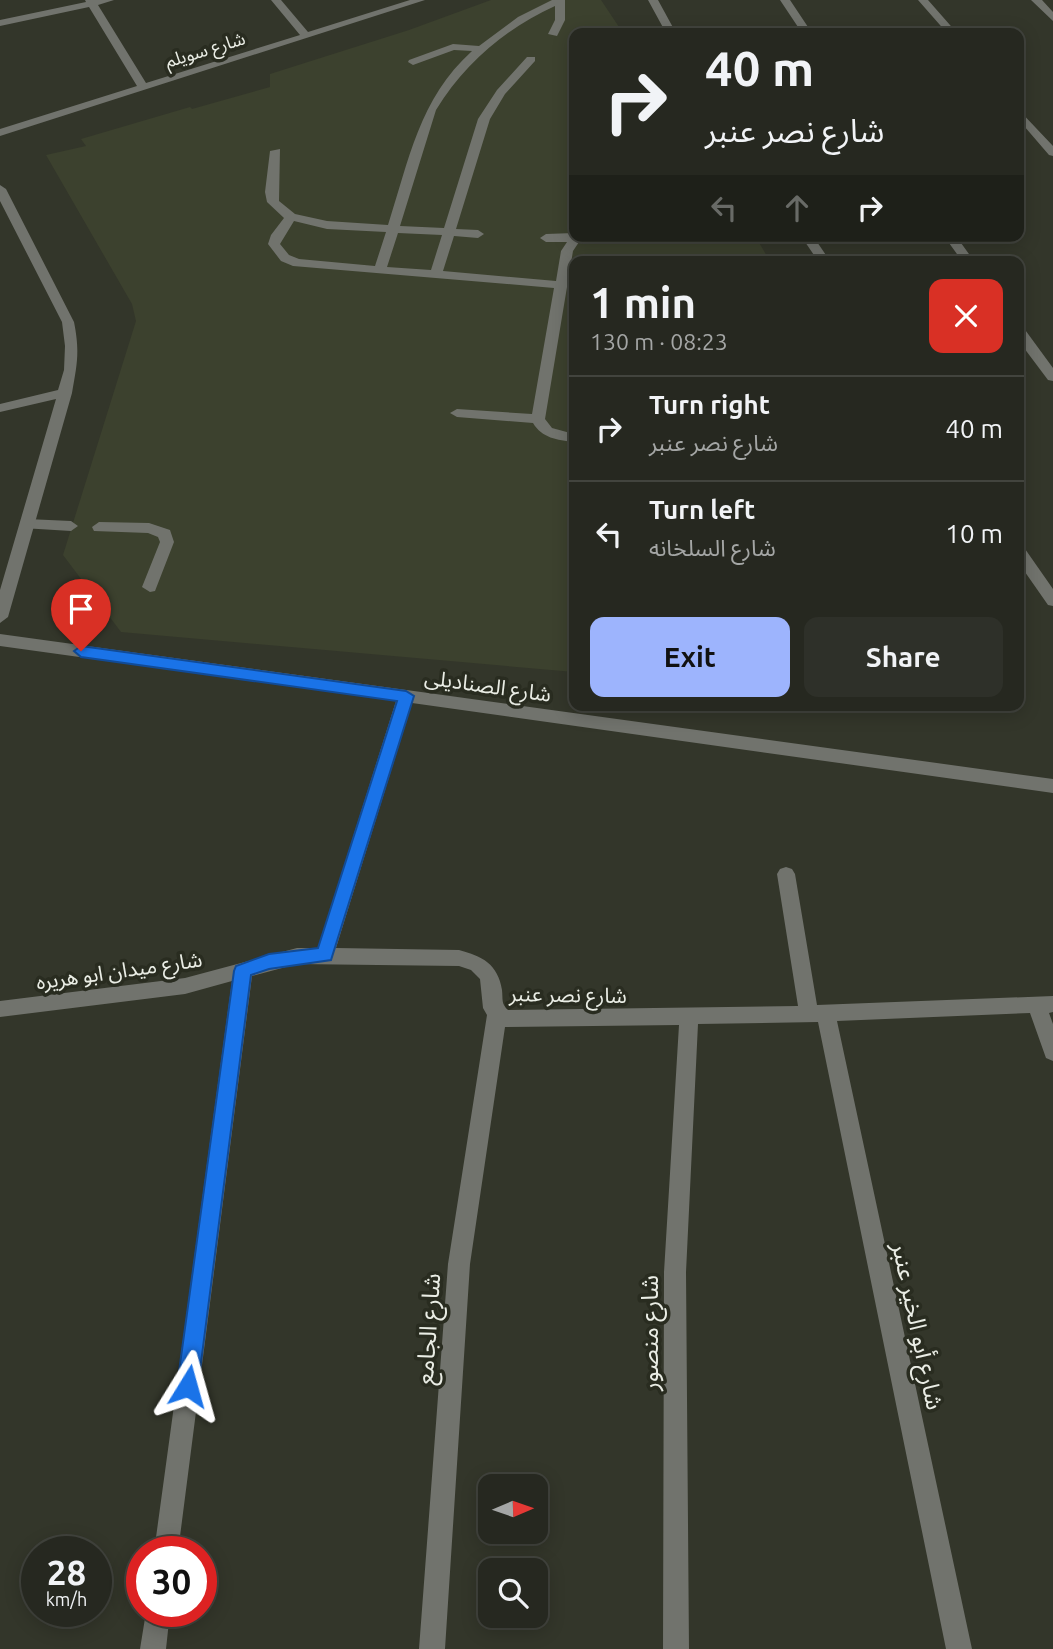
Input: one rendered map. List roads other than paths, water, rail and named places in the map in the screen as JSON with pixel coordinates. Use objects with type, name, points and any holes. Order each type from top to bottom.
[{"type":"street","points":[[0,23],[109,0]]},
{"type":"street","points":[[276,0],[306,36]]},
{"type":"street","name":"شارع سويلم","points":[[0,133],[420,0]]},
{"type":"street","points":[[380,270],[431,110],[446,85],[519,20],[560,0],[560,20],[553,34]]},
{"type":"street","points":[[653,0],[668,28]]},
{"type":"street","points":[[785,0],[804,28]]},
{"type":"street","points":[[923,0],[947,28]]},
{"type":"street","points":[[1036,0],[1053,18]]},
{"type":"street","points":[[91,2],[144,87]]},
{"type":"street","points":[[413,62],[453,47],[484,49]]},
{"type":"street","points":[[436,274],[489,110],[501,92],[531,59]]},
{"type":"street","points":[[1024,119],[1053,153]]},
{"type":"street","points":[[276,151],[271,192],[273,202],[291,217],[314,224],[478,234]]},
{"type":"street","points":[[0,189],[68,322],[72,346],[71,370],[65,393],[0,617]]},
{"type":"street","points":[[291,217],[277,235],[274,244],[285,258],[297,263],[562,285]]},
{"type":"street","points":[[546,238],[569,238]]},
{"type":"street","points":[[569,437],[546,432],[538,419],[567,251],[573,242]]},
{"type":"street","points":[[1024,338],[1053,377]]},
{"type":"street","points":[[0,408],[65,393]]},
{"type":"street","points":[[457,413],[538,419]]},
{"type":"street","points":[[27,524],[71,526]]},
{"type":"street","points":[[99,527],[149,528],[165,534],[167,542],[150,587]]},
{"type":"street","points":[[1024,559],[1053,601]]},
{"type":"street","name":"شارع الصناديلى","points":[[0,640],[1053,786]]},
{"type":"street","points":[[325,955],[406,696]]},
{"type":"street","points":[[786,874],[817,1014]]},
{"type":"street","name":"شارع نصر عنبر","points":[[243,971],[269,962],[325,955],[459,958],[475,962],[488,971],[493,1009],[497,1015],[505,1018],[817,1014],[1045,1005]]},
{"type":"street","points":[[168,1536],[243,971]]},
{"type":"street","name":"شارع ميدان ابو هريره","points":[[0,1009],[185,986],[243,971]]},
{"type":"street","points":[[1045,1005],[1053,1052]]},
{"type":"street","name":"شارع أبو الخير عنبر","points":[[817,1014],[959,1649]]},
{"type":"street","name":"شارع الجامع","points":[[432,1649],[459,1264],[497,1015]]},
{"type":"street","name":"شارع منصور","points":[[676,1649],[675,1272],[689,1017]]},
{"type":"street","points":[[153,1649],[156,1627]]}]
